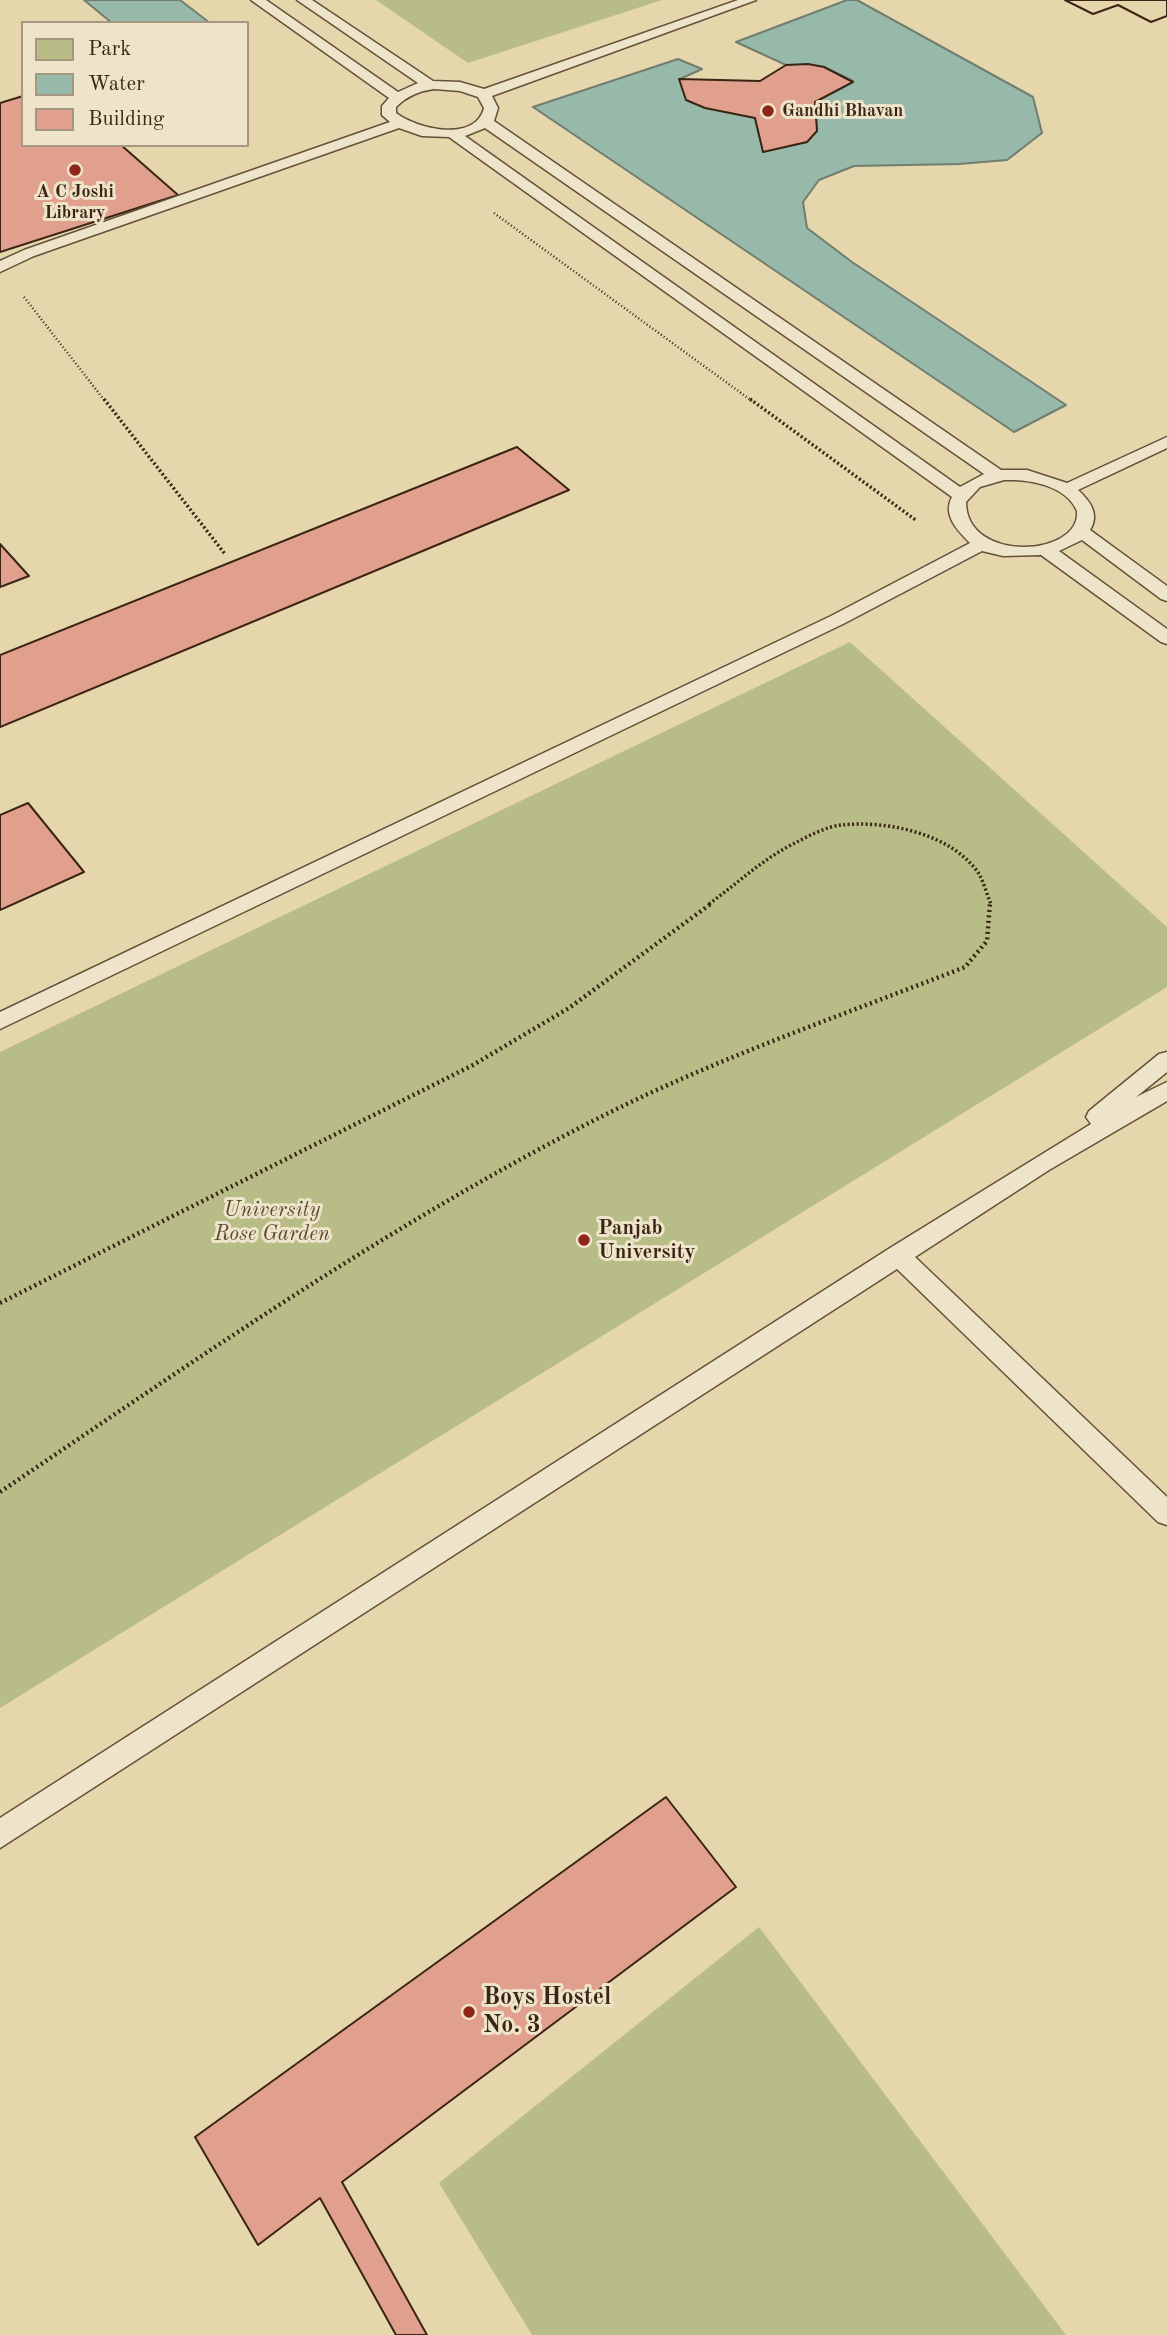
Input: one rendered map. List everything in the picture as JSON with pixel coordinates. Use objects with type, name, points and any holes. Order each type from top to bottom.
[{"type":"lane","points":[[257,0],[396,97]]},
{"type":"lane","points":[[303,0],[430,85]]},
{"type":"lane","points":[[484,94],[750,0]]},
{"type":"lane","points":[[450,84],[484,94],[493,104],[493,112],[486,122],[453,134],[415,132],[398,124],[389,115],[389,106],[396,97],[411,89],[450,84]]},
{"type":"lane","points":[[486,122],[997,475]]},
{"type":"lane","points":[[0,267],[29,253],[209,188],[398,124]]},
{"type":"lane","points":[[453,134],[960,494]]},
{"type":"lane","points":[[1067,489],[1167,442]]},
{"type":"lane","points":[[1021,474],[1046,479],[1067,489],[1083,505],[1087,518],[1082,532],[1068,544],[1047,551],[1020,552],[981,544],[959,522],[955,507],[960,494],[975,482],[997,475],[1021,474]]},
{"type":"lane","points":[[1082,532],[1167,595]]},
{"type":"lane","points":[[0,1021],[824,626],[981,544]]},
{"type":"lane","points":[[1047,551],[1167,638]]},
{"type":"lane","points":[[1041,1164],[1167,1060]]},
{"type":"lane","points":[[0,1834],[898,1255],[1041,1164],[1167,1090]]},
{"type":"lane","points":[[898,1255],[1167,1514]]},
{"type":"path","points":[[492,212],[962,554]]},
{"type":"path","points":[[23,296],[225,554]]},
{"type":"path","points":[[0,1303],[473,1065],[569,1008],[761,864],[796,842],[840,825],[879,825],[921,834],[955,850],[979,874],[991,905],[986,941],[965,967],[700,1071],[565,1137],[442,1205],[348,1264],[197,1360],[0,1492]]},
{"type":"green space","points":[[376,0],[662,0],[468,63]]},
{"type":"green space","name":"University Rose Garden","points":[[850,642],[1167,927],[1167,987],[0,1708],[0,1052]]},
{"type":"green space","points":[[759,1927],[1066,2335],[532,2335],[439,2183]]},
{"type":"water","points":[[84,0],[180,0],[207,21],[110,21]]},
{"type":"water","points":[[847,0],[857,0],[1033,97],[1042,133],[1007,160],[959,164],[854,166],[819,180],[803,202],[807,228],[852,262],[1066,405],[1014,432],[533,107],[678,59],[702,69],[680,79],[755,118],[763,151],[807,142],[817,130],[815,102],[853,81],[824,67],[786,65],[736,42]]},
{"type":"building","points":[[1065,0],[1167,0],[1167,16],[1151,22],[1118,5],[1093,14]]},
{"type":"building","points":[[1065,0],[1167,0],[1167,16],[1151,22],[1118,5],[1093,14]]},
{"type":"building","name":"Gandhi Bhavan","points":[[808,64],[824,67],[853,82],[815,102],[817,131],[807,142],[763,152],[755,118],[705,108],[686,100],[679,79],[760,81],[786,65]]},
{"type":"building","name":"A C Joshi Library","points":[[21,97],[21,147],[123,147],[178,195],[0,252],[0,103]]},
{"type":"building","points":[[517,447],[569,490],[0,727],[0,655]]},
{"type":"building","points":[[0,544],[29,576],[0,587]]},
{"type":"building","points":[[28,803],[84,872],[0,910],[0,815]]},
{"type":"building","name":"Boys Hostel No. 3","points":[[666,1797],[736,1887],[342,2182],[427,2335],[396,2335],[320,2198],[258,2245],[195,2137]]},
{"type":"place","name":"Gandhi Bhavan","points":[[768,111]]},
{"type":"place","name":"A C Joshi Library","points":[[75,170]]},
{"type":"place","name":"Panjab University","points":[[584,1240]]},
{"type":"place","name":"Boys Hostel No. 3","points":[[469,2012]]}]
